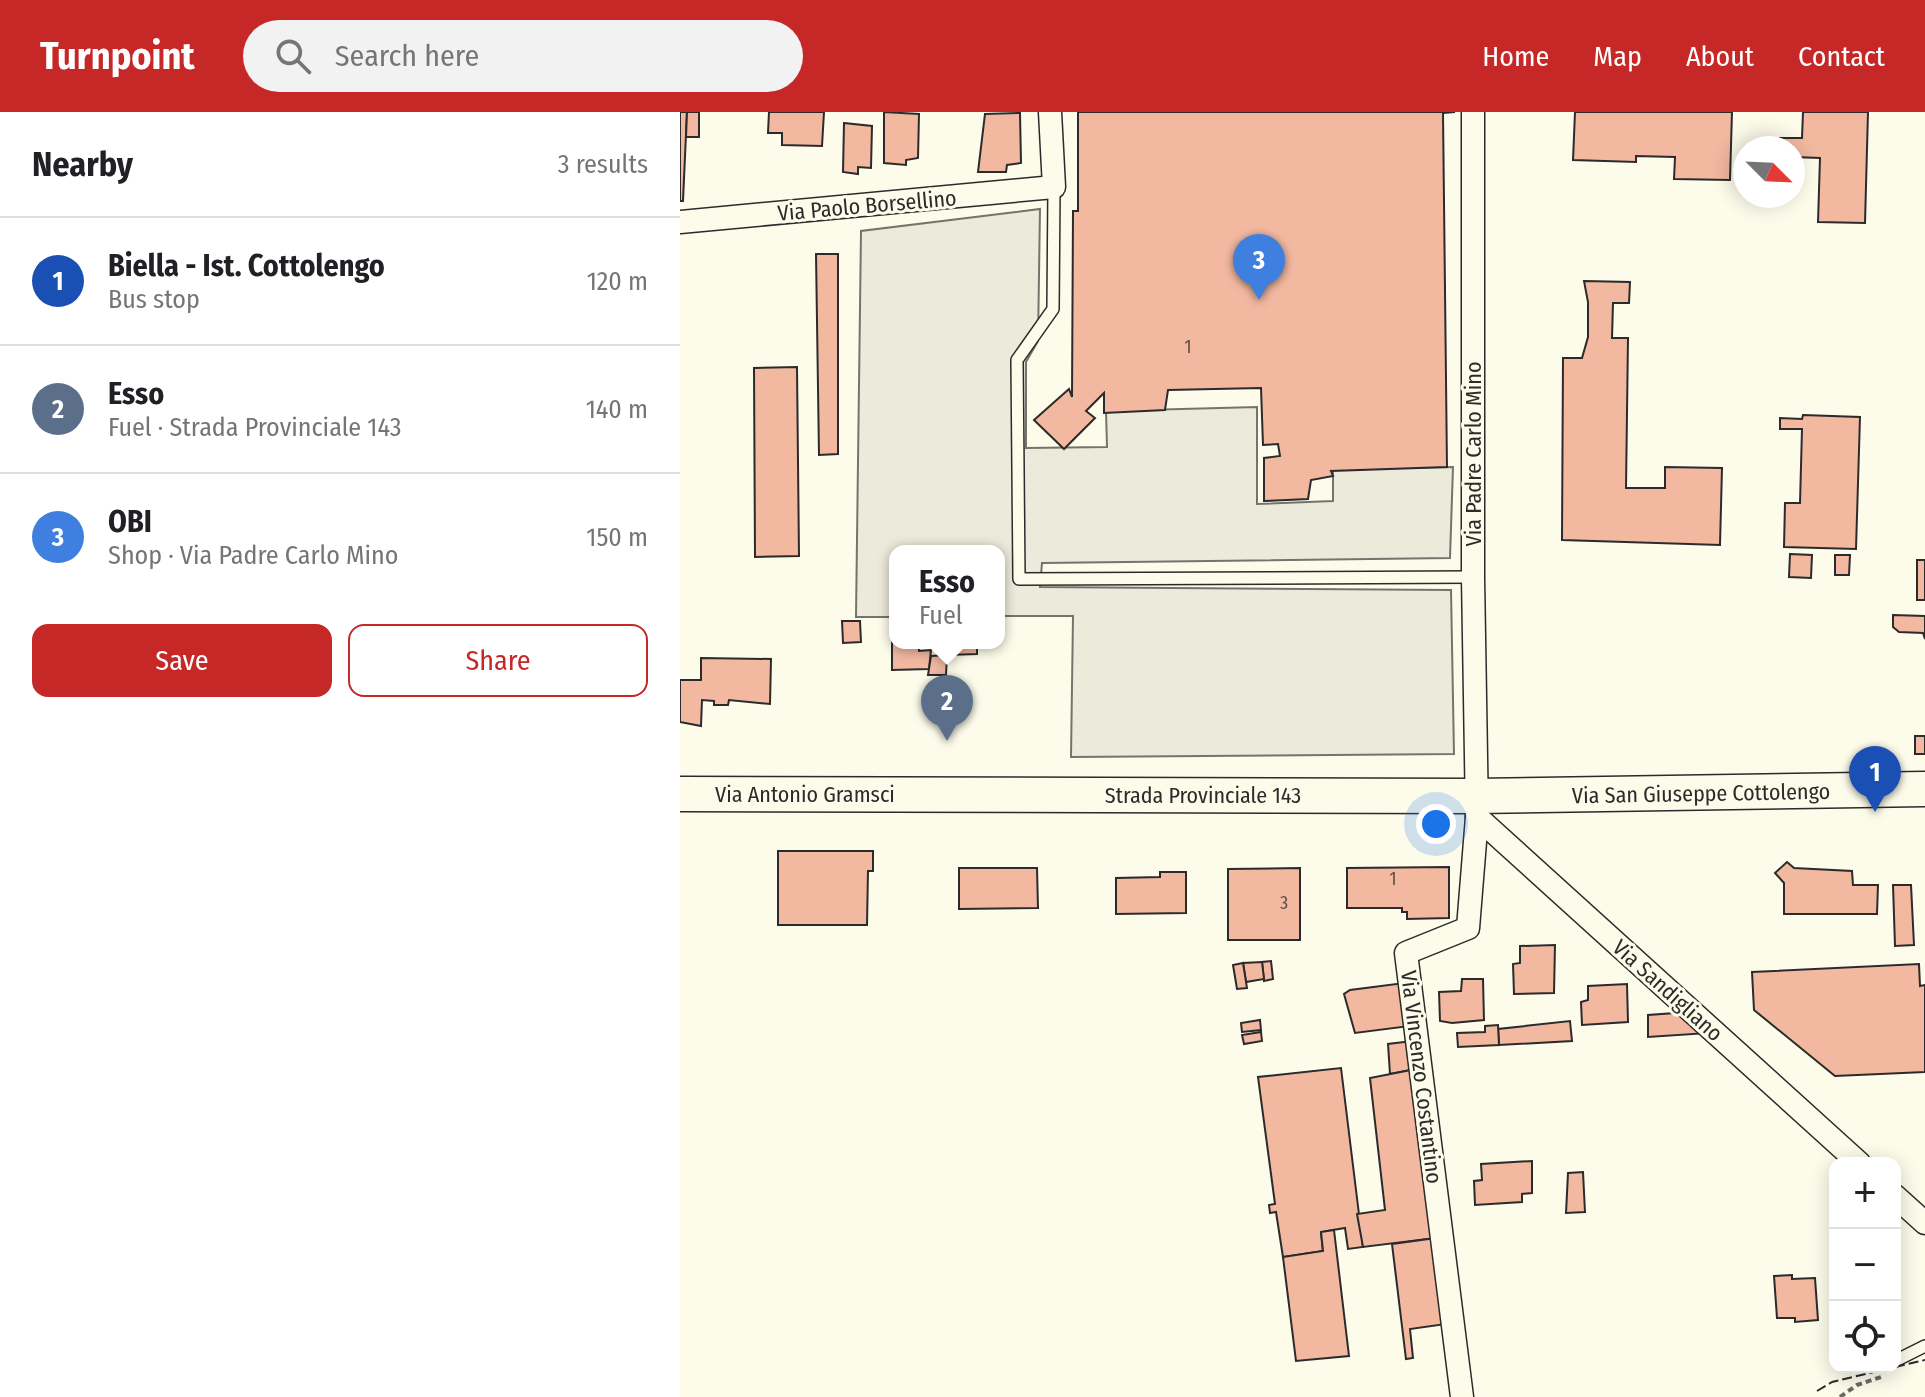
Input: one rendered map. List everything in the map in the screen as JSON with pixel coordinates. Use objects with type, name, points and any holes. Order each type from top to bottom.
[{"type":"main road","name":"Via San Giuseppe Cottolengo","points":[[1477,807],[1925,789]]},
{"type":"main road","name":"Via Antonio Gramsci","points":[[680,794],[930,794]]},
{"type":"main road","name":"Strada Provinciale 143","points":[[930,794],[1477,807]]},
{"type":"street","points":[[1050,112],[1054,187]]},
{"type":"street","name":"Via Padre Carlo Mino","points":[[1473,112],[1473,577],[1477,807]]},
{"type":"street","name":"Via Paolo Borsellino","points":[[680,222],[1054,187]]},
{"type":"street","name":"Via Sandigliano","points":[[1477,807],[1853,1157]]},
{"type":"street","name":"Via Vincenzo Costantino","points":[[1462,1397],[1406,953],[1468,928],[1477,807]]},
{"type":"street","points":[[1901,1201],[1925,1223]]},
{"type":"lane","points":[[1054,187],[1053,309],[1017,360],[1019,579],[1473,577]]},
{"type":"lane","points":[[1901,1363],[1925,1346]]},
{"type":"path","points":[[1840,1397],[1883,1373]]},
{"type":"shaded area","points":[[1040,209],[1038,341],[1026,362],[1026,448],[1107,447],[1106,411],[1257,407],[1257,504],[1333,501],[1333,469],[1453,467],[1450,558],[1042,563],[1040,587],[1451,590],[1454,754],[1071,757],[1073,616],[1005,616],[1005,545],[889,545],[889,617],[856,617],[861,231]]},
{"type":"building","points":[[680,112],[687,112],[683,201],[680,201]]},
{"type":"building","points":[[687,112],[699,112],[699,137],[686,137]]},
{"type":"building","points":[[769,112],[824,112],[822,146],[782,145],[782,133],[768,133]]},
{"type":"building","points":[[884,112],[919,114],[918,158],[906,160],[906,165],[884,163]]},
{"type":"building","points":[[1078,112],[1455,112],[1443,113],[1447,467],[1331,471],[1333,476],[1311,480],[1308,499],[1264,501],[1264,458],[1280,456],[1278,444],[1263,445],[1261,388],[1168,390],[1165,410],[1104,413],[1104,393],[1086,411],[1095,418],[1064,449],[1034,420],[1069,389],[1072,397],[1073,211],[1078,211]]},
{"type":"building","points":[[1575,112],[1732,112],[1730,180],[1674,179],[1675,157],[1636,156],[1636,162],[1573,160]]},
{"type":"building","points":[[1803,112],[1868,112],[1865,223],[1818,222],[1820,158],[1805,157],[1805,136],[1802,136]]},
{"type":"building","points":[[1020,113],[1021,163],[1007,165],[1006,172],[978,172],[985,114]]},
{"type":"building","points":[[844,123],[872,126],[871,168],[858,167],[858,174],[843,172]]},
{"type":"building","points":[[816,254],[838,254],[838,454],[819,455]]},
{"type":"building","points":[[1584,281],[1630,282],[1629,303],[1613,303],[1612,338],[1628,338],[1626,488],[1665,488],[1665,467],[1722,468],[1720,545],[1562,540],[1563,358],[1582,358],[1588,337],[1588,302]]},
{"type":"building","points":[[797,367],[799,556],[755,557],[754,368]]},
{"type":"building","points":[[1803,415],[1860,417],[1856,549],[1784,547],[1785,503],[1800,503],[1802,429],[1780,429],[1780,418],[1802,419]]},
{"type":"building","points":[[1790,554],[1812,555],[1811,578],[1789,577]]},
{"type":"building","points":[[1835,555],[1850,555],[1849,575],[1835,575]]},
{"type":"building","points":[[1917,560],[1925,560],[1925,600],[1917,600]]},
{"type":"building","points":[[1893,615],[1925,616],[1925,639],[1923,633],[1899,632],[1893,627]]},
{"type":"building","points":[[842,621],[860,621],[861,642],[843,643]]},
{"type":"building","points":[[892,649],[931,650],[929,669],[892,670]]},
{"type":"building","points":[[947,649],[977,649],[977,654],[947,655]]},
{"type":"building","points":[[947,655],[946,675],[928,675],[931,656]]},
{"type":"building","points":[[701,658],[771,659],[770,704],[729,700],[728,705],[714,705],[714,701],[702,700],[701,726],[680,722],[680,680],[701,680]]},
{"type":"building","points":[[1915,736],[1925,736],[1925,754],[1915,754]]},
{"type":"building","points":[[778,851],[873,851],[873,871],[868,871],[867,925],[778,925]]},
{"type":"building","points":[[1787,862],[1794,868],[1852,871],[1853,885],[1878,885],[1877,914],[1784,914],[1784,883],[1775,873]]},
{"type":"building","points":[[1449,867],[1449,918],[1407,919],[1407,912],[1402,912],[1402,908],[1347,908],[1347,868]]},
{"type":"building","points":[[959,868],[1037,868],[1038,908],[959,909]]},
{"type":"building","points":[[1300,868],[1300,940],[1228,940],[1228,869]]},
{"type":"building","points":[[1160,872],[1186,872],[1186,913],[1116,914],[1116,878],[1160,877]]},
{"type":"building","points":[[1893,885],[1911,885],[1914,945],[1895,946]]},
{"type":"building","points":[[1555,945],[1554,993],[1514,994],[1513,964],[1520,963],[1520,946]]},
{"type":"building","points":[[1271,961],[1273,979],[1264,981],[1262,962]]},
{"type":"building","points":[[1262,962],[1264,979],[1246,982],[1243,963]]},
{"type":"building","points":[[1243,963],[1247,988],[1237,989],[1233,965]]},
{"type":"building","points":[[1919,964],[1920,986],[1925,985],[1925,1072],[1835,1076],[1754,1010],[1752,972]]},
{"type":"building","points":[[1462,979],[1483,979],[1484,1020],[1440,1021],[1439,992],[1461,991]]},
{"type":"building","points":[[1404,983],[1410,1026],[1355,1033],[1344,994],[1350,990]]},
{"type":"building","points":[[1627,984],[1628,1022],[1582,1025],[1581,1002],[1588,1000],[1588,986]]},
{"type":"building","points":[[1676,1005],[1709,1033],[1648,1037],[1648,1015],[1675,1013]]},
{"type":"building","points":[[1260,1020],[1261,1030],[1242,1032],[1241,1023]]},
{"type":"building","points":[[1570,1021],[1572,1041],[1499,1045],[1498,1029]]},
{"type":"building","points":[[1498,1025],[1499,1045],[1458,1047],[1457,1033],[1485,1032],[1485,1026]]},
{"type":"building","points":[[1261,1032],[1262,1041],[1244,1044],[1242,1035]]},
{"type":"building","points":[[1412,1041],[1416,1069],[1390,1074],[1388,1044]]},
{"type":"building","points":[[1341,1068],[1363,1247],[1348,1249],[1345,1228],[1321,1232],[1323,1251],[1283,1257],[1276,1212],[1270,1213],[1269,1205],[1275,1204],[1258,1077]]},
{"type":"building","points":[[1416,1069],[1436,1238],[1363,1247],[1357,1214],[1385,1210],[1370,1078]]},
{"type":"building","points":[[1532,1161],[1532,1193],[1522,1194],[1522,1202],[1475,1205],[1474,1181],[1482,1180],[1481,1164]]},
{"type":"building","points":[[1583,1172],[1585,1212],[1566,1213],[1568,1173]]},
{"type":"building","points":[[1334,1230],[1349,1356],[1296,1361],[1283,1257],[1323,1251],[1321,1232]]},
{"type":"building","points":[[1436,1238],[1446,1324],[1410,1329],[1413,1358],[1406,1359],[1392,1244]]},
{"type":"building","points":[[1792,1275],[1792,1279],[1815,1278],[1818,1320],[1795,1322],[1795,1318],[1777,1318],[1774,1276]]},
{"type":"fence","points":[[1901,1366],[1925,1360]]},
{"type":"fence","points":[[1817,1391],[1832,1382],[1870,1373]]},
{"type":"place","name":"OBI","points":[[1259,300]]},
{"type":"place","name":"Esso","points":[[947,741]]},
{"type":"place","name":"Biella - Ist. Cottolengo","points":[[1875,812]]}]
